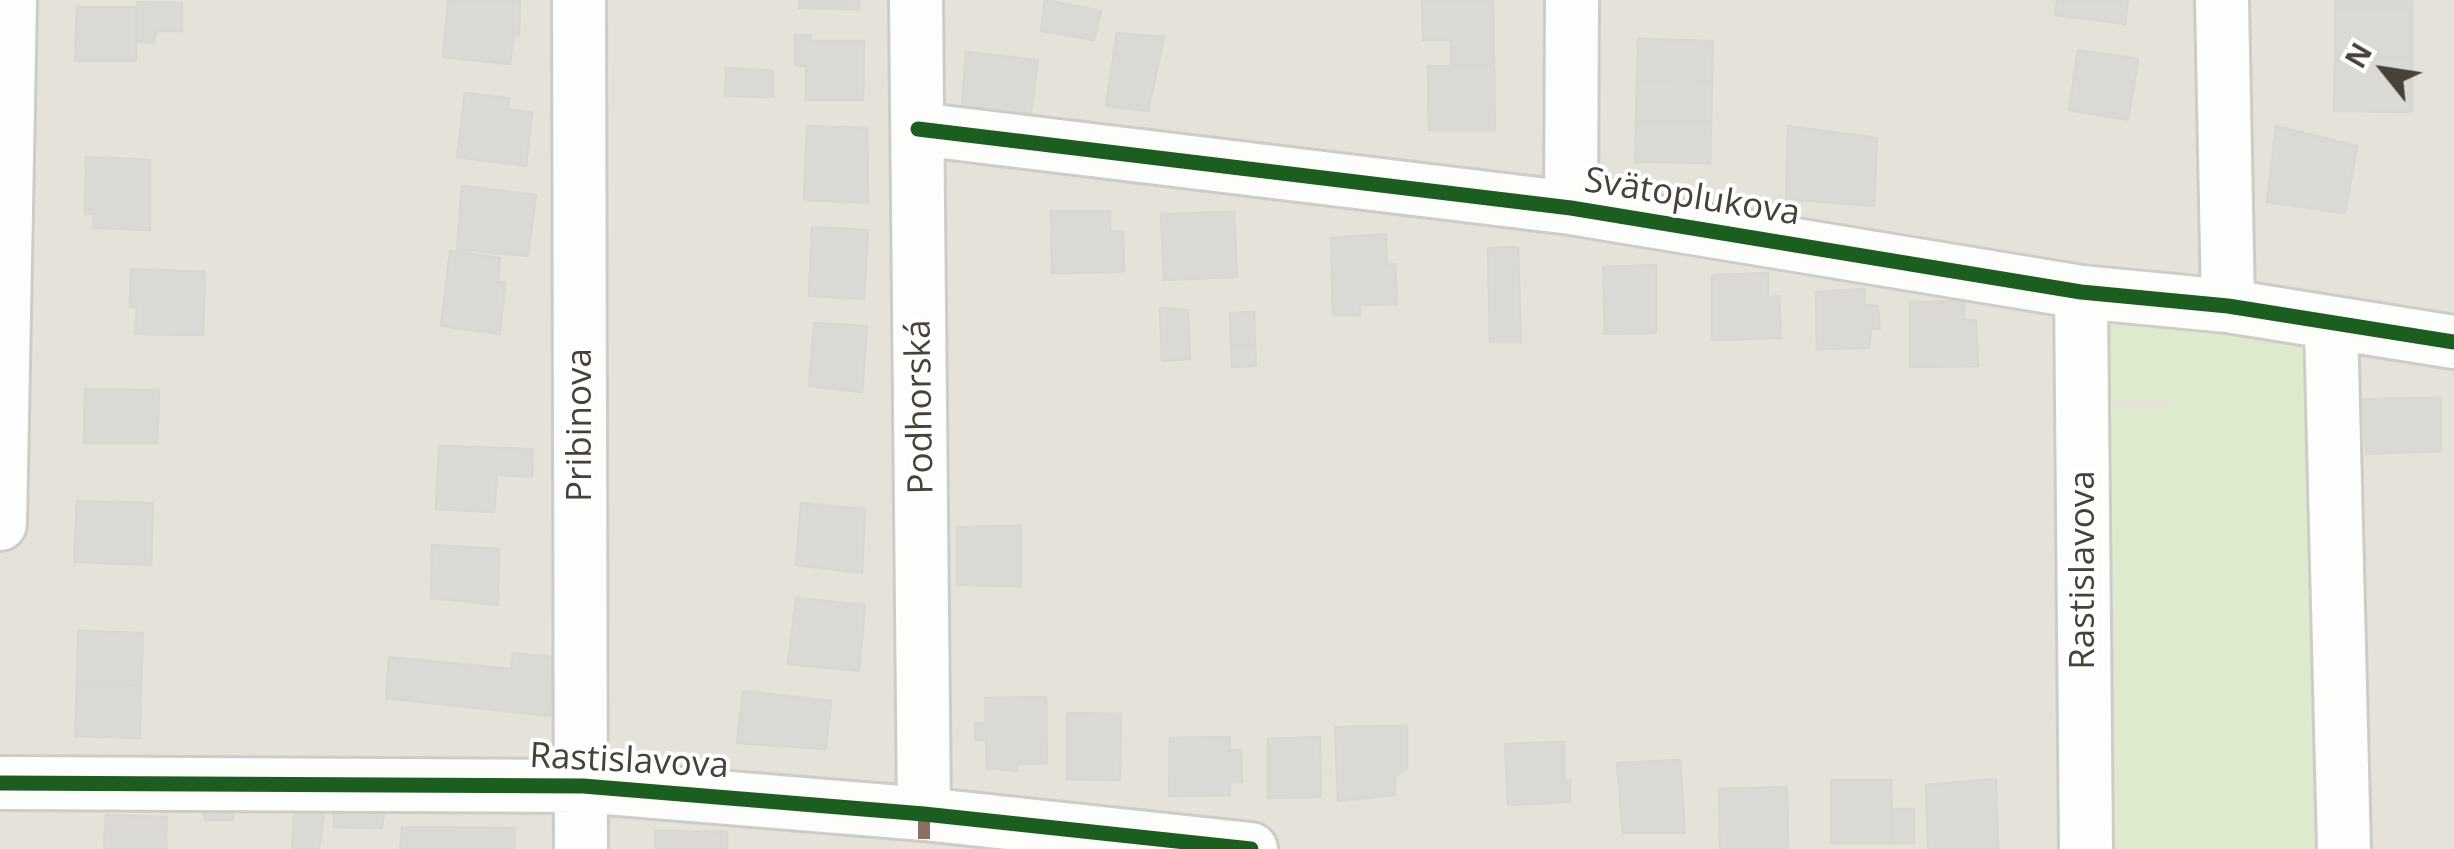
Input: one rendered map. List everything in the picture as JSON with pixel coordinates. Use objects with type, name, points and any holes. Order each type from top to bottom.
[{"type":"street","points":[[0,524],[10,0]]},
{"type":"street","name":"Pribinova","points":[[578,0],[581,849]]},
{"type":"street","name":"Podhorská","points":[[916,0],[924,814]]},
{"type":"street","points":[[1571,208],[1572,0]]},
{"type":"street","points":[[2222,0],[2228,306]]},
{"type":"street","name":"Svätoplukova","points":[[918,130],[1571,208],[2082,292],[2228,306],[2454,342]]},
{"type":"street","name":"Rastislavova","points":[[2082,292],[2086,849]]},
{"type":"street","points":[[2331,323],[2344,849]]},
{"type":"street","name":"Rastislavova","points":[[0,783],[582,786],[924,814],[1251,849]]},
{"type":"shaded area","points":[[0,0],[2454,0],[2454,849],[0,849]]},
{"type":"green space","points":[[2128,313],[2299,341],[2306,353],[2327,849],[2107,849],[2101,408],[2171,407],[2170,400],[2101,401],[2104,341]]},
{"type":"building","points":[[448,0],[520,0],[519,36],[514,34],[510,64],[443,57]]},
{"type":"building","points":[[799,0],[859,0],[859,9],[799,8]]},
{"type":"building","points":[[1045,0],[1101,11],[1094,40],[1041,31]]},
{"type":"building","points":[[1422,0],[1493,0],[1494,65],[1451,65],[1451,40],[1423,40]]},
{"type":"building","points":[[2057,0],[2128,0],[2125,24],[2055,15]]},
{"type":"building","points":[[2335,0],[2413,0],[2412,8],[2335,8]]},
{"type":"building","points":[[137,2],[182,3],[182,31],[156,31],[154,43],[137,42]]},
{"type":"building","points":[[77,7],[136,7],[136,61],[75,61]]},
{"type":"building","points":[[2335,8],[2412,8],[2412,59],[2335,59]]},
{"type":"building","points":[[1117,33],[1164,37],[1148,111],[1106,106]]},
{"type":"building","points":[[795,35],[810,35],[811,41],[864,41],[863,100],[806,100],[806,66],[795,65]]},
{"type":"building","points":[[1638,39],[1713,41],[1712,81],[1637,80]]},
{"type":"building","points":[[2078,50],[2138,59],[2128,120],[2069,110]]},
{"type":"building","points":[[966,52],[1038,60],[1030,120],[962,107]]},
{"type":"building","points":[[2335,59],[2412,59],[2412,112],[2334,111]]},
{"type":"building","points":[[1494,65],[1495,130],[1429,130],[1428,66]]},
{"type":"building","points":[[726,68],[773,71],[773,97],[725,96]]},
{"type":"building","points":[[1637,80],[1712,81],[1711,122],[1636,121]]},
{"type":"building","points":[[465,93],[509,98],[508,109],[532,113],[526,166],[457,157]]},
{"type":"building","points":[[1636,121],[1711,122],[1710,163],[1635,162]]},
{"type":"building","points":[[807,126],[867,128],[868,203],[804,200]]},
{"type":"building","points":[[1788,126],[1877,138],[1874,206],[1786,199]]},
{"type":"building","points":[[2276,126],[2357,146],[2345,213],[2267,202]]},
{"type":"building","points":[[86,157],[150,160],[150,230],[93,228],[94,214],[85,213]]},
{"type":"building","points":[[462,186],[536,195],[528,256],[457,249]]},
{"type":"building","points":[[1051,211],[1110,211],[1110,231],[1123,232],[1124,272],[1052,273]]},
{"type":"building","points":[[1234,212],[1237,277],[1164,280],[1161,214]]},
{"type":"building","points":[[812,227],[868,230],[864,299],[809,296]]},
{"type":"building","points":[[1386,234],[1387,265],[1395,264],[1397,304],[1360,305],[1360,315],[1333,315],[1331,238]]},
{"type":"building","points":[[1518,247],[1521,342],[1490,342],[1488,248]]},
{"type":"building","points":[[450,251],[500,258],[498,282],[505,282],[500,334],[441,326]]},
{"type":"building","points":[[1656,265],[1656,333],[1605,334],[1603,267]]},
{"type":"building","points":[[131,269],[205,272],[203,335],[135,334],[137,307],[130,307]]},
{"type":"building","points":[[1768,273],[1768,297],[1779,296],[1781,338],[1712,340],[1712,275]]},
{"type":"building","points":[[1865,289],[1864,305],[1878,306],[1880,329],[1871,329],[1869,348],[1817,349],[1816,292]]},
{"type":"building","points":[[1964,301],[1964,320],[1976,320],[1978,366],[1910,367],[1910,302]]},
{"type":"building","points":[[1160,308],[1188,310],[1190,359],[1162,361]]},
{"type":"building","points":[[1254,312],[1255,345],[1231,346],[1230,313]]},
{"type":"building","points":[[814,323],[867,326],[862,392],[809,386]]},
{"type":"building","points":[[1255,345],[1256,366],[1232,367],[1231,346]]},
{"type":"building","points":[[85,389],[159,390],[157,443],[84,443]]},
{"type":"building","points":[[2441,398],[2441,451],[2366,454],[2363,399]]},
{"type":"building","points":[[439,446],[533,449],[532,477],[497,475],[494,512],[436,509]]},
{"type":"building","points":[[77,501],[153,503],[151,565],[74,562]]},
{"type":"building","points":[[801,503],[865,509],[862,573],[796,565]]},
{"type":"building","points":[[1021,526],[1021,586],[957,585],[957,527]]},
{"type":"building","points":[[432,545],[499,549],[498,605],[431,598]]},
{"type":"building","points":[[796,598],[865,605],[859,671],[788,664]]},
{"type":"building","points":[[78,631],[143,633],[141,685],[77,684]]},
{"type":"building","points":[[513,653],[553,657],[550,716],[386,698],[389,657],[511,669]]},
{"type":"building","points":[[77,684],[141,685],[140,738],[75,736]]},
{"type":"building","points":[[743,691],[831,701],[826,749],[737,743]]},
{"type":"building","points":[[1046,697],[1047,763],[1017,764],[1017,771],[987,768],[986,740],[975,740],[975,723],[986,723],[985,698]]},
{"type":"building","points":[[1067,713],[1121,714],[1120,780],[1067,779]]},
{"type":"building","points":[[1407,726],[1407,768],[1395,777],[1395,795],[1338,801],[1335,727]]},
{"type":"building","points":[[1230,737],[1229,751],[1241,750],[1242,782],[1230,782],[1230,795],[1169,796],[1170,738]]},
{"type":"building","points":[[1320,737],[1321,797],[1268,798],[1268,739]]},
{"type":"building","points":[[1564,742],[1564,780],[1570,780],[1570,802],[1508,805],[1505,744]]},
{"type":"building","points":[[1680,760],[1685,833],[1623,833],[1617,763]]},
{"type":"building","points":[[1996,779],[1998,849],[1928,849],[1926,785]]},
{"type":"building","points":[[1831,780],[1891,780],[1892,843],[1831,843]]},
{"type":"building","points":[[1787,787],[1788,849],[1720,849],[1719,789]]},
{"type":"building","points":[[386,797],[382,828],[334,827],[333,804]]},
{"type":"building","points":[[202,799],[231,799],[233,820],[205,820]]},
{"type":"building","points":[[326,799],[319,849],[292,849],[295,803]]},
{"type":"building","points":[[1892,809],[1914,809],[1914,843],[1892,843]]},
{"type":"building","points":[[106,815],[167,817],[166,849],[104,849]]},
{"type":"building","points":[[402,827],[515,828],[514,849],[400,849]]},
{"type":"building","points":[[655,831],[727,832],[727,849],[655,849]]},
{"type":"marked path","points":[[924,814],[924,849]]},
{"type":"cycle path","points":[[918,129],[1571,208],[2081,292],[2228,306],[2454,342]]},
{"type":"cycle path","points":[[0,783],[583,786],[924,814],[1251,849]]}]
